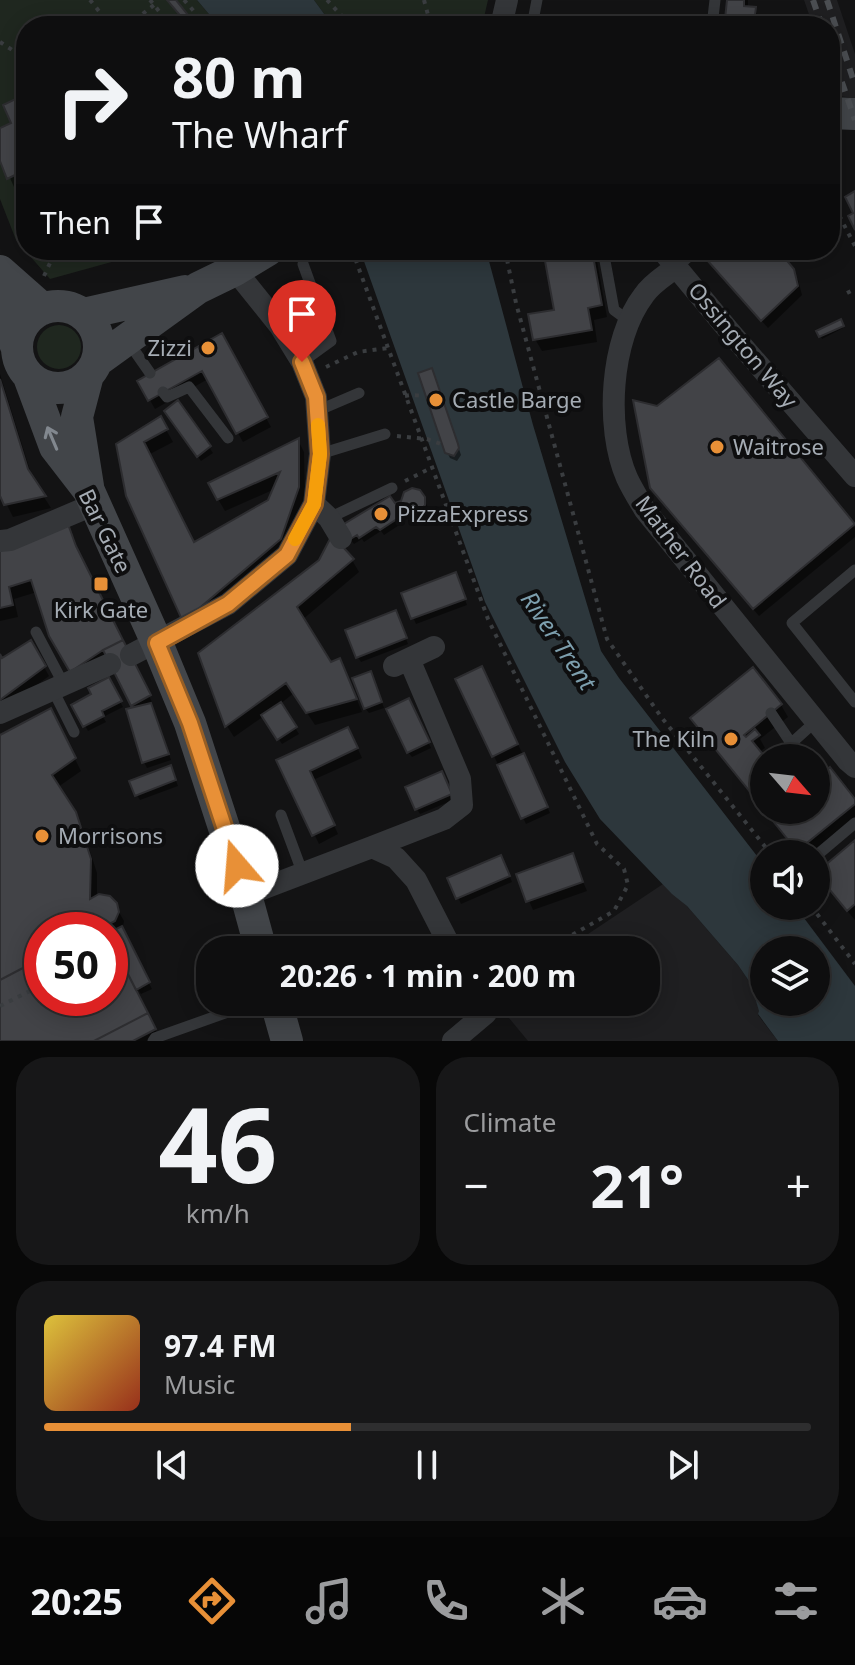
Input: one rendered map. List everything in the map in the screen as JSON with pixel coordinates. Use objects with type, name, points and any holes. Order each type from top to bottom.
[{"type":"main road","points":[[0,303],[22,368],[40,385],[53,389],[66,388],[78,384],[126,340],[198,288],[252,260]]},
{"type":"main road","points":[[0,271],[43,309]]},
{"type":"main road","points":[[83,314],[198,288]]},
{"type":"main road","points":[[16,346],[24,324],[43,309],[55,306],[71,308],[91,323],[99,348],[77,417],[92,498]]},
{"type":"main road","name":"Bar Gate","points":[[29,377],[55,447],[92,498],[144,649],[190,723],[257,936]]},
{"type":"main road","points":[[279,1016],[287,1041]]},
{"type":"street","name":"Mather Road","points":[[668,260],[629,321],[619,354],[614,400],[616,442],[626,477],[645,510],[855,767]]},
{"type":"street","name":"Ossington Way","points":[[671,260],[855,476]]},
{"type":"street","points":[[235,270],[280,326],[316,397],[322,511],[341,538]]},
{"type":"street","points":[[0,541],[10,540],[92,498]]},
{"type":"street","points":[[144,649],[228,604],[287,555],[322,511]]},
{"type":"street","points":[[246,895],[444,819],[462,805],[460,779],[401,662],[434,647]]},
{"type":"street","points":[[0,713],[110,664]]},
{"type":"street","points":[[372,847],[396,858],[416,880],[445,936]]},
{"type":"street","points":[[453,1041],[476,1016]]},
{"type":"lane","points":[[605,260],[614,310],[629,321]]},
{"type":"lane","points":[[303,264],[331,341],[304,369]]},
{"type":"lane","points":[[126,340],[150,373]]},
{"type":"lane","points":[[163,392],[167,397],[189,387],[228,438]]},
{"type":"lane","points":[[317,411],[359,393]]},
{"type":"lane","points":[[320,454],[385,434]]},
{"type":"lane","points":[[322,511],[392,488]]},
{"type":"lane","points":[[855,570],[792,623],[855,702]]},
{"type":"lane","points":[[36,632],[74,732]]},
{"type":"lane","points":[[771,713],[788,746],[816,721]]},
{"type":"lane","points":[[281,815],[303,874]]},
{"type":"lane","points":[[830,844],[855,823]]},
{"type":"lane","points":[[153,1041],[230,1016]]},
{"type":"path","points":[[90,0],[103,16]]},
{"type":"path","points":[[184,0],[198,16]]},
{"type":"path","points":[[327,0],[342,16]]},
{"type":"path","points":[[137,16],[152,2]]},
{"type":"path","points":[[840,217],[855,246]]},
{"type":"path","points":[[356,260],[488,619],[597,844],[624,869],[628,885],[614,911],[570,936]]},
{"type":"path","points":[[507,260],[607,639],[662,718],[760,840]]},
{"type":"path","points":[[847,293],[855,289]]},
{"type":"path","points":[[304,369],[358,352],[388,348]]},
{"type":"path","points":[[405,396],[425,396]]},
{"type":"path","points":[[385,434],[441,444]]},
{"type":"path","points":[[392,488],[431,468]]},
{"type":"path","points":[[822,920],[855,964]]},
{"type":"path","points":[[0,1006],[24,994]]},
{"type":"shaded area","points":[[0,0],[197,0],[211,16],[16,16],[16,240],[0,199]]},
{"type":"shaded area","points":[[314,0],[488,0],[484,16],[326,16]]},
{"type":"shaded area","points":[[804,0],[837,0],[855,54],[855,98],[840,96],[840,16],[810,16]]},
{"type":"shaded area","points":[[33,260],[119,260],[50,279]]},
{"type":"shaded area","points":[[59,325],[75,331],[81,347],[75,363],[59,369],[43,363],[37,347],[43,331]]},
{"type":"shaded area","points":[[663,884],[687,906],[738,965],[750,983],[750,1016],[759,1016],[778,1041],[528,1041],[507,1016],[660,1016],[660,936],[585,936]]},
{"type":"water","points":[[197,0],[314,0],[326,16],[211,16]]},
{"type":"water","name":"River Trent","points":[[364,260],[489,260],[533,425],[601,651],[750,847],[750,920],[806,920],[818,936],[750,936],[750,983],[687,906],[600,819],[565,762],[485,602]]},
{"type":"water","points":[[830,953],[855,986],[855,1041],[778,1041],[759,1016],[830,1016]]},
{"type":"building","points":[[167,0],[176,0],[189,16],[181,16]]},
{"type":"building","points":[[727,0],[744,0],[744,6],[756,7],[755,16],[725,16]]},
{"type":"building","points":[[16,99],[16,174],[7,179],[0,161],[0,128],[11,123],[3,105]]},
{"type":"building","points":[[855,191],[855,230],[848,216],[853,213],[845,197]]},
{"type":"building","points":[[545,260],[594,260],[602,305],[588,308],[592,330],[533,340],[528,314],[554,310]]},
{"type":"building","points":[[707,260],[786,260],[794,269],[798,286],[761,321]]},
{"type":"building","points":[[841,319],[844,326],[819,337],[816,331]]},
{"type":"building","points":[[222,333],[268,417],[236,434],[202,371],[148,401],[137,381]]},
{"type":"building","name":"Waitrose","points":[[719,358],[855,524],[753,609],[650,488],[633,400],[657,406]]},
{"type":"building","points":[[432,368],[459,448],[454,456],[445,453],[418,373]]},
{"type":"building","points":[[0,379],[28,469],[46,496],[4,505],[0,496]]},
{"type":"building","points":[[178,400],[211,446],[197,457],[164,411]]},
{"type":"building","points":[[161,416],[168,429],[144,442],[194,542],[268,500],[280,472],[217,500],[208,483],[299,438],[299,487],[281,539],[183,622],[126,496],[116,444]]},
{"type":"building","name":"PizzaExpress","points":[[412,488],[420,490],[425,497],[425,505],[419,512],[411,513],[404,508],[400,510],[403,515],[380,530],[376,527],[359,538],[357,535],[349,540],[339,527],[390,496],[395,503],[401,501],[404,492]]},
{"type":"building","points":[[68,524],[123,640],[70,672],[49,636],[31,580],[9,587],[13,605],[0,608],[0,548]]},
{"type":"building","points":[[332,535],[354,559],[297,607],[331,662],[340,658],[357,699],[306,713],[286,683],[225,727],[198,653],[319,560]]},
{"type":"building","points":[[456,572],[466,599],[411,619],[401,593]]},
{"type":"building","points":[[396,610],[407,638],[356,658],[345,630]]},
{"type":"building","points":[[31,640],[46,666],[0,700],[0,654],[2,658]]},
{"type":"building","points":[[123,640],[151,695],[131,706],[103,650]]},
{"type":"building","points":[[482,666],[518,744],[492,757],[455,679]]},
{"type":"building","name":"The Kiln","points":[[753,667],[782,704],[744,735],[746,737],[755,729],[760,735],[752,741],[754,744],[750,744],[750,792],[690,718]]},
{"type":"building","points":[[371,671],[382,702],[364,709],[352,678]]},
{"type":"building","points":[[109,677],[122,701],[102,711],[104,716],[83,727],[71,705],[91,694],[88,688]]},
{"type":"building","points":[[409,698],[430,742],[407,753],[386,709]]},
{"type":"building","points":[[281,702],[297,727],[277,740],[261,715]]},
{"type":"building","points":[[151,703],[169,754],[142,763],[126,709]]},
{"type":"building","name":"Morrisons","points":[[51,708],[76,758],[52,775],[76,812],[91,859],[90,899],[99,894],[110,896],[117,903],[119,912],[24,912],[24,967],[0,980],[0,735]]},
{"type":"building","points":[[348,727],[358,748],[310,771],[335,825],[312,836],[276,760]]},
{"type":"building","points":[[524,753],[548,807],[521,819],[497,765]]},
{"type":"building","points":[[171,765],[176,780],[135,796],[129,781]]},
{"type":"building","points":[[830,767],[855,799],[855,804],[811,840],[788,840],[775,824],[830,824]]},
{"type":"building","points":[[442,771],[452,794],[415,810],[405,787]]},
{"type":"building","points":[[855,840],[855,904],[847,911],[830,890],[830,861]]},
{"type":"building","points":[[573,853],[583,882],[526,902],[516,874]]},
{"type":"building","points":[[501,855],[510,876],[456,899],[447,878]]},
{"type":"building","points":[[128,938],[150,982],[136,990],[128,974]]},
{"type":"building","points":[[24,967],[24,1016],[128,1016],[128,974],[148,1013],[94,1041],[0,1041],[0,980]]},
{"type":"building","points":[[148,1013],[156,1029],[133,1041],[94,1041]]},
{"type":"railway","points":[[813,0],[819,16]]},
{"type":"railway","points":[[827,0],[832,16]]},
{"type":"railway","points":[[840,39],[855,85]]},
{"type":"railway","points":[[840,77],[855,120]]},
{"type":"slow traffic","points":[[295,539],[314,504],[320,454],[318,425]]},
{"type":"place","name":"Zizzi","points":[[208,348]]},
{"type":"place","name":"Castle Barge","points":[[436,400]]},
{"type":"place","name":"Waitrose","points":[[717,447]]},
{"type":"place","name":"PizzaExpress","points":[[381,514]]},
{"type":"place","name":"Kirk Gate","points":[[101,584]]},
{"type":"place","name":"The Kiln","points":[[731,739]]},
{"type":"place","name":"Morrisons","points":[[42,836]]},
{"type":"route","points":[[237,866],[190,723],[157,643],[228,604],[287,555],[314,504],[320,454],[316,397],[302,362]]}]
